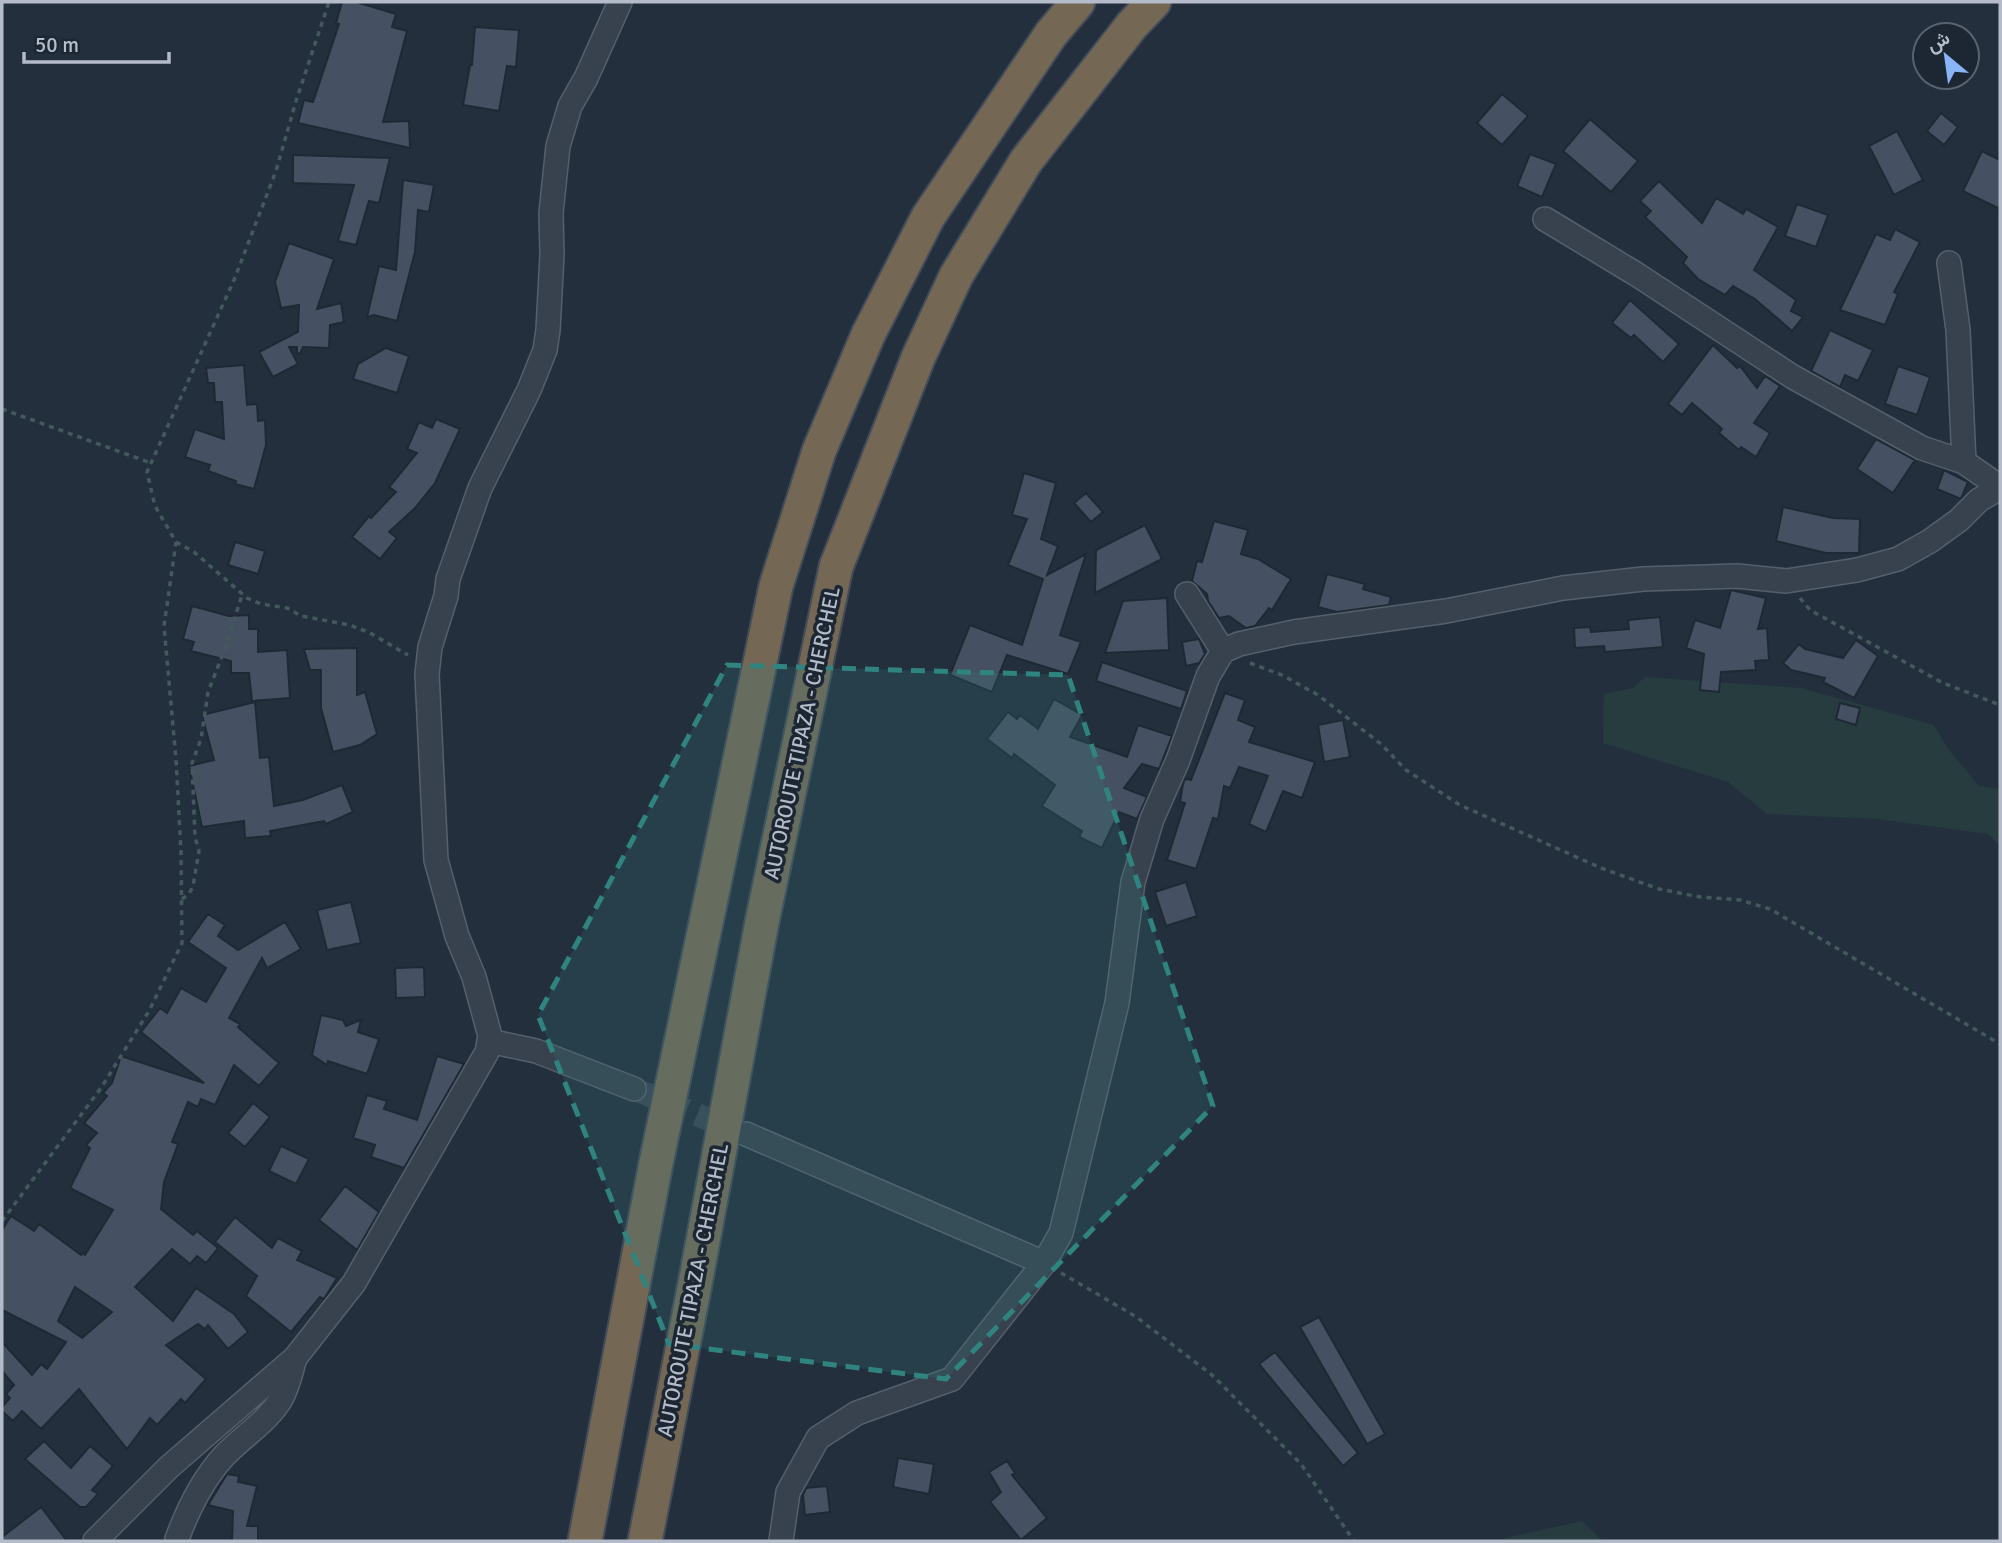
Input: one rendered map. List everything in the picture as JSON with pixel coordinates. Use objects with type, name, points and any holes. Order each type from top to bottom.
[{"type":"highway","points":[[585,1541],[656,1163],[776,586],[819,451],[868,334],[928,217],[1070,2]]},
{"type":"highway","points":[[1051,33],[1078,2]]},
{"type":"highway","name":"AUTOROUTE TIPAZA - CHERCHEL","points":[[645,1541],[762,922],[836,567],[918,358],[956,276],[1027,161],[1124,36],[1154,2]]},
{"type":"street","points":[[95,1541],[169,1467],[295,1358],[354,1283],[487,1052],[490,1036],[474,977],[457,936],[436,860],[428,667],[430,647],[446,596],[448,579],[480,488],[529,390],[545,351],[552,254],[551,212],[558,146],[570,106],[586,78],[620,2]]},
{"type":"street","points":[[781,1541],[788,1492],[818,1438],[857,1413],[952,1379],[1044,1263],[1061,1233],[1117,1003],[1133,882],[1152,819],[1178,760],[1208,676],[1223,651],[1239,644],[1294,632],[1446,611],[1563,588],[1643,579],[1699,577],[1737,576],[1786,581],[1857,570],[1898,559],[1930,541],[1959,520],[1979,500],[2000,487],[1964,463],[1922,449],[1793,377],[1636,274],[1545,219]]},
{"type":"street","points":[[1949,263],[1958,330],[1964,463]]},
{"type":"street","points":[[1187,594],[1223,651]]},
{"type":"street","points":[[489,1041],[536,1051],[635,1089]]},
{"type":"street","points":[[747,1134],[1044,1263]]},
{"type":"street","points":[[177,1539],[187,1512],[206,1479],[225,1455],[270,1415],[283,1396],[295,1358]]},
{"type":"path","points":[[329,2],[276,171],[234,280],[147,472],[151,495],[162,522],[176,542],[186,545],[242,595],[261,604],[287,608],[301,616],[350,625],[370,633],[428,667]]},
{"type":"path","points":[[2,409],[151,463]]},
{"type":"path","points":[[2,1222],[102,1088],[149,1011],[182,943],[176,760],[164,626],[176,542]]},
{"type":"path","points":[[1786,581],[1810,610],[1943,683],[2000,705]]},
{"type":"path","points":[[182,899],[193,887],[199,850],[195,836],[191,762],[201,739],[208,692],[242,595]]},
{"type":"path","points":[[1223,651],[1282,675],[1318,695],[1381,744],[1406,770],[1460,805],[1601,868],[1659,889],[1700,897],[1740,900],[1770,909],[2000,1044]]},
{"type":"path","points":[[1044,1263],[1135,1316],[1212,1375],[1301,1464],[1354,1541]]},
{"type":"highlighted area","points":[[727,665],[1068,675],[1213,1106],[946,1379],[669,1344],[538,1015]]},
{"type":"green space","points":[[1645,677],[1801,688],[1934,725],[1948,749],[1979,786],[2000,789],[2000,846],[1988,834],[1877,819],[1767,814],[1728,782],[1603,743],[1604,694],[1633,688]]},
{"type":"green space","points":[[1582,1521],[1603,1541],[1506,1541],[1505,1538]]},
{"type":"building","points":[[342,2],[356,2],[396,14],[392,27],[407,31],[383,122],[409,121],[410,148],[298,123],[304,100],[313,102],[339,24],[336,23]]},
{"type":"building","points":[[475,27],[519,30],[516,67],[507,66],[499,111],[463,105],[472,65]]},
{"type":"building","points":[[1502,94],[1528,116],[1502,145],[1477,123]]},
{"type":"building","points":[[1941,113],[1958,127],[1944,145],[1927,131]]},
{"type":"building","points":[[1590,119],[1638,161],[1611,192],[1563,151]]},
{"type":"building","points":[[1897,131],[1923,180],[1894,195],[1869,146]]},
{"type":"building","points":[[1982,151],[2000,160],[2000,209],[1963,191]]},
{"type":"building","points":[[1530,154],[1556,164],[1542,197],[1517,186]]},
{"type":"building","points":[[293,155],[390,158],[379,203],[369,201],[356,245],[338,241],[354,185],[293,183]]},
{"type":"building","points":[[403,180],[434,185],[429,212],[418,210],[415,252],[397,321],[374,315],[367,317],[379,266],[396,270]]},
{"type":"building","points":[[1659,181],[1702,223],[1716,198],[1743,214],[1746,209],[1778,227],[1754,270],[1796,300],[1791,311],[1803,317],[1792,331],[1755,299],[1733,286],[1725,295],[1698,279],[1683,263],[1687,257],[1645,217],[1651,211],[1640,201]]},
{"type":"building","points":[[1797,204],[1828,215],[1816,247],[1785,236]]},
{"type":"building","points":[[1895,229],[1920,242],[1894,292],[1898,294],[1885,325],[1840,310],[1876,234],[1890,240]]},
{"type":"building","points":[[289,243],[334,259],[317,309],[341,303],[344,322],[330,325],[329,348],[303,347],[300,354],[297,353],[297,347],[289,347],[298,364],[273,377],[259,352],[298,332],[299,305],[281,308],[275,282]]},
{"type":"building","points":[[1630,300],[1679,344],[1663,362],[1634,335],[1631,338],[1612,323]]},
{"type":"building","points":[[1830,330],[1873,350],[1858,381],[1845,375],[1840,387],[1811,371]]},
{"type":"building","points":[[1713,345],[1737,368],[1740,366],[1757,388],[1765,376],[1780,386],[1754,423],[1770,433],[1756,457],[1741,447],[1739,450],[1719,433],[1722,429],[1692,403],[1682,415],[1668,404]]},
{"type":"building","points":[[386,348],[409,356],[397,393],[353,379],[358,364]]},
{"type":"building","points":[[244,365],[247,405],[257,404],[258,421],[265,420],[266,445],[254,489],[235,484],[236,481],[208,471],[210,465],[185,457],[195,429],[224,439],[222,402],[215,402],[214,383],[208,383],[206,368]]},
{"type":"building","points":[[1898,366],[1930,377],[1917,415],[1885,404]]},
{"type":"building","points":[[436,419],[460,429],[435,483],[415,508],[389,532],[397,538],[380,559],[352,537],[369,516],[371,518],[396,492],[389,487],[417,453],[407,449],[419,422],[432,428]]},
{"type":"building","points":[[1876,439],[1915,460],[1893,493],[1857,469]]},
{"type":"building","points":[[1944,470],[1968,482],[1961,499],[1937,489]]},
{"type":"building","points":[[1024,473],[1056,483],[1041,539],[1058,546],[1047,575],[1086,554],[1060,635],[1081,642],[1068,674],[1007,655],[992,692],[950,675],[970,625],[1022,645],[1043,579],[1008,565],[1027,519],[1012,515]]},
{"type":"building","points":[[1086,493],[1103,512],[1091,522],[1074,503]]},
{"type":"building","points":[[1783,507],[1833,518],[1860,519],[1859,553],[1826,553],[1776,541]]},
{"type":"building","points":[[1214,521],[1248,530],[1241,554],[1258,559],[1291,579],[1272,610],[1269,608],[1255,626],[1246,628],[1229,616],[1219,618],[1208,601],[1207,594],[1192,581],[1197,561],[1202,562]]},
{"type":"building","points":[[1145,525],[1162,559],[1095,593],[1096,550]]},
{"type":"building","points":[[235,542],[265,551],[258,574],[228,565]]},
{"type":"building","points":[[1327,574],[1365,584],[1363,589],[1391,597],[1389,605],[1337,612],[1318,607]]},
{"type":"building","points":[[1731,590],[1766,598],[1758,629],[1767,628],[1769,660],[1755,661],[1756,670],[1721,672],[1719,692],[1700,690],[1704,654],[1686,648],[1695,620],[1720,628]]},
{"type":"building","points":[[1167,598],[1169,650],[1105,653],[1123,601]]},
{"type":"building","points":[[192,606],[229,616],[249,615],[249,629],[258,629],[258,652],[287,650],[290,698],[252,701],[249,673],[231,673],[231,661],[191,651],[194,642],[183,639]]},
{"type":"building","points":[[1660,617],[1663,647],[1605,652],[1604,646],[1575,648],[1574,628],[1590,627],[1591,632],[1629,629],[1628,620]]},
{"type":"building","points":[[1199,639],[1205,654],[1199,663],[1186,666],[1182,642]]},
{"type":"building","points":[[1856,640],[1878,656],[1854,698],[1823,682],[1825,678],[1791,670],[1783,663],[1799,644],[1805,649],[1843,658]]},
{"type":"building","points":[[357,648],[357,695],[365,692],[377,734],[360,745],[333,752],[321,708],[321,670],[310,670],[304,649]]},
{"type":"building","points":[[1102,662],[1187,691],[1181,709],[1096,681]]},
{"type":"building","points":[[1225,693],[1245,700],[1238,720],[1255,727],[1249,742],[1315,762],[1302,798],[1283,791],[1266,832],[1249,824],[1268,776],[1239,767],[1230,788],[1224,786],[1218,819],[1213,818],[1196,869],[1167,860],[1185,803],[1180,802],[1183,784],[1185,779],[1191,780]]},
{"type":"building","points":[[1054,699],[1082,715],[1070,737],[1127,757],[1138,725],[1172,736],[1159,769],[1142,764],[1124,788],[1147,797],[1137,819],[1119,812],[1102,848],[1079,837],[1082,831],[1042,806],[1055,785],[1014,754],[1012,758],[987,739],[1008,712],[1017,719],[1020,715],[1038,729]]},
{"type":"building","points":[[255,702],[260,758],[269,757],[274,806],[303,800],[342,785],[353,812],[326,824],[324,821],[270,831],[271,836],[245,838],[244,821],[202,827],[189,766],[214,760],[202,715]]},
{"type":"building","points":[[1840,703],[1860,708],[1856,725],[1836,719]]},
{"type":"building","points":[[1343,720],[1350,757],[1324,762],[1318,725]]},
{"type":"building","points":[[1186,882],[1197,916],[1166,926],[1155,892]]},
{"type":"building","points":[[351,902],[361,943],[327,950],[317,910]]},
{"type":"building","points":[[208,914],[225,925],[218,936],[238,950],[285,922],[301,949],[267,968],[262,958],[229,1018],[240,1024],[238,1027],[279,1063],[259,1086],[234,1065],[215,1105],[201,1099],[198,1107],[188,1102],[172,1142],[178,1144],[164,1182],[161,1209],[193,1235],[197,1231],[218,1248],[206,1263],[197,1256],[190,1264],[172,1249],[135,1287],[173,1321],[196,1288],[234,1314],[248,1332],[228,1349],[208,1325],[205,1329],[198,1324],[166,1345],[206,1379],[185,1403],[181,1399],[157,1425],[150,1418],[127,1449],[79,1389],[41,1429],[22,1411],[13,1421],[2,1411],[10,1398],[6,1394],[14,1385],[2,1371],[2,1342],[32,1375],[41,1364],[47,1369],[66,1342],[2,1310],[2,1230],[11,1216],[34,1231],[39,1224],[81,1255],[85,1255],[113,1210],[70,1188],[90,1148],[86,1145],[97,1133],[84,1123],[107,1096],[103,1093],[112,1083],[121,1056],[204,1083],[141,1032],[160,1008],[167,1013],[181,988],[206,1002],[226,968],[188,942]],"holes":[[[75,1287],[112,1312],[82,1338],[58,1321]]]},
{"type":"building","points":[[424,967],[425,997],[396,998],[395,968]]},
{"type":"building","points":[[321,1015],[343,1020],[346,1026],[361,1020],[358,1032],[379,1039],[367,1074],[328,1061],[327,1065],[312,1055]]},
{"type":"building","points":[[437,1056],[464,1064],[404,1168],[371,1157],[375,1145],[353,1138],[367,1095],[387,1101],[384,1109],[417,1120]]},
{"type":"building","points":[[253,1103],[270,1117],[245,1147],[228,1133]]},
{"type":"building","points":[[281,1146],[309,1159],[296,1184],[269,1171]]},
{"type":"building","points":[[345,1186],[379,1212],[357,1250],[319,1220]]},
{"type":"building","points":[[235,1217],[272,1248],[278,1238],[302,1251],[297,1260],[337,1278],[324,1299],[320,1297],[291,1332],[246,1296],[257,1276],[215,1242]]},
{"type":"building","points":[[1319,1317],[1385,1434],[1367,1444],[1300,1327]]},
{"type":"building","points":[[1275,1352],[1358,1453],[1343,1466],[1259,1364]]},
{"type":"building","points":[[44,1441],[71,1468],[90,1446],[113,1466],[92,1490],[98,1494],[86,1507],[80,1507],[25,1459]]},
{"type":"building","points":[[898,1458],[934,1464],[929,1494],[893,1487]]},
{"type":"building","points":[[1007,1461],[1015,1473],[1012,1475],[1047,1518],[1021,1540],[990,1502],[1001,1492],[989,1472]]},
{"type":"building","points":[[227,1474],[239,1476],[238,1482],[257,1486],[247,1526],[258,1526],[258,1541],[232,1541],[233,1511],[208,1505]]},
{"type":"building","points":[[827,1486],[830,1512],[805,1515],[803,1495],[806,1488]]},
{"type":"building","points":[[41,1507],[67,1541],[2,1541],[2,1537]]},
{"type":"tunnel","points":[[634,1089],[735,1130]]}]
